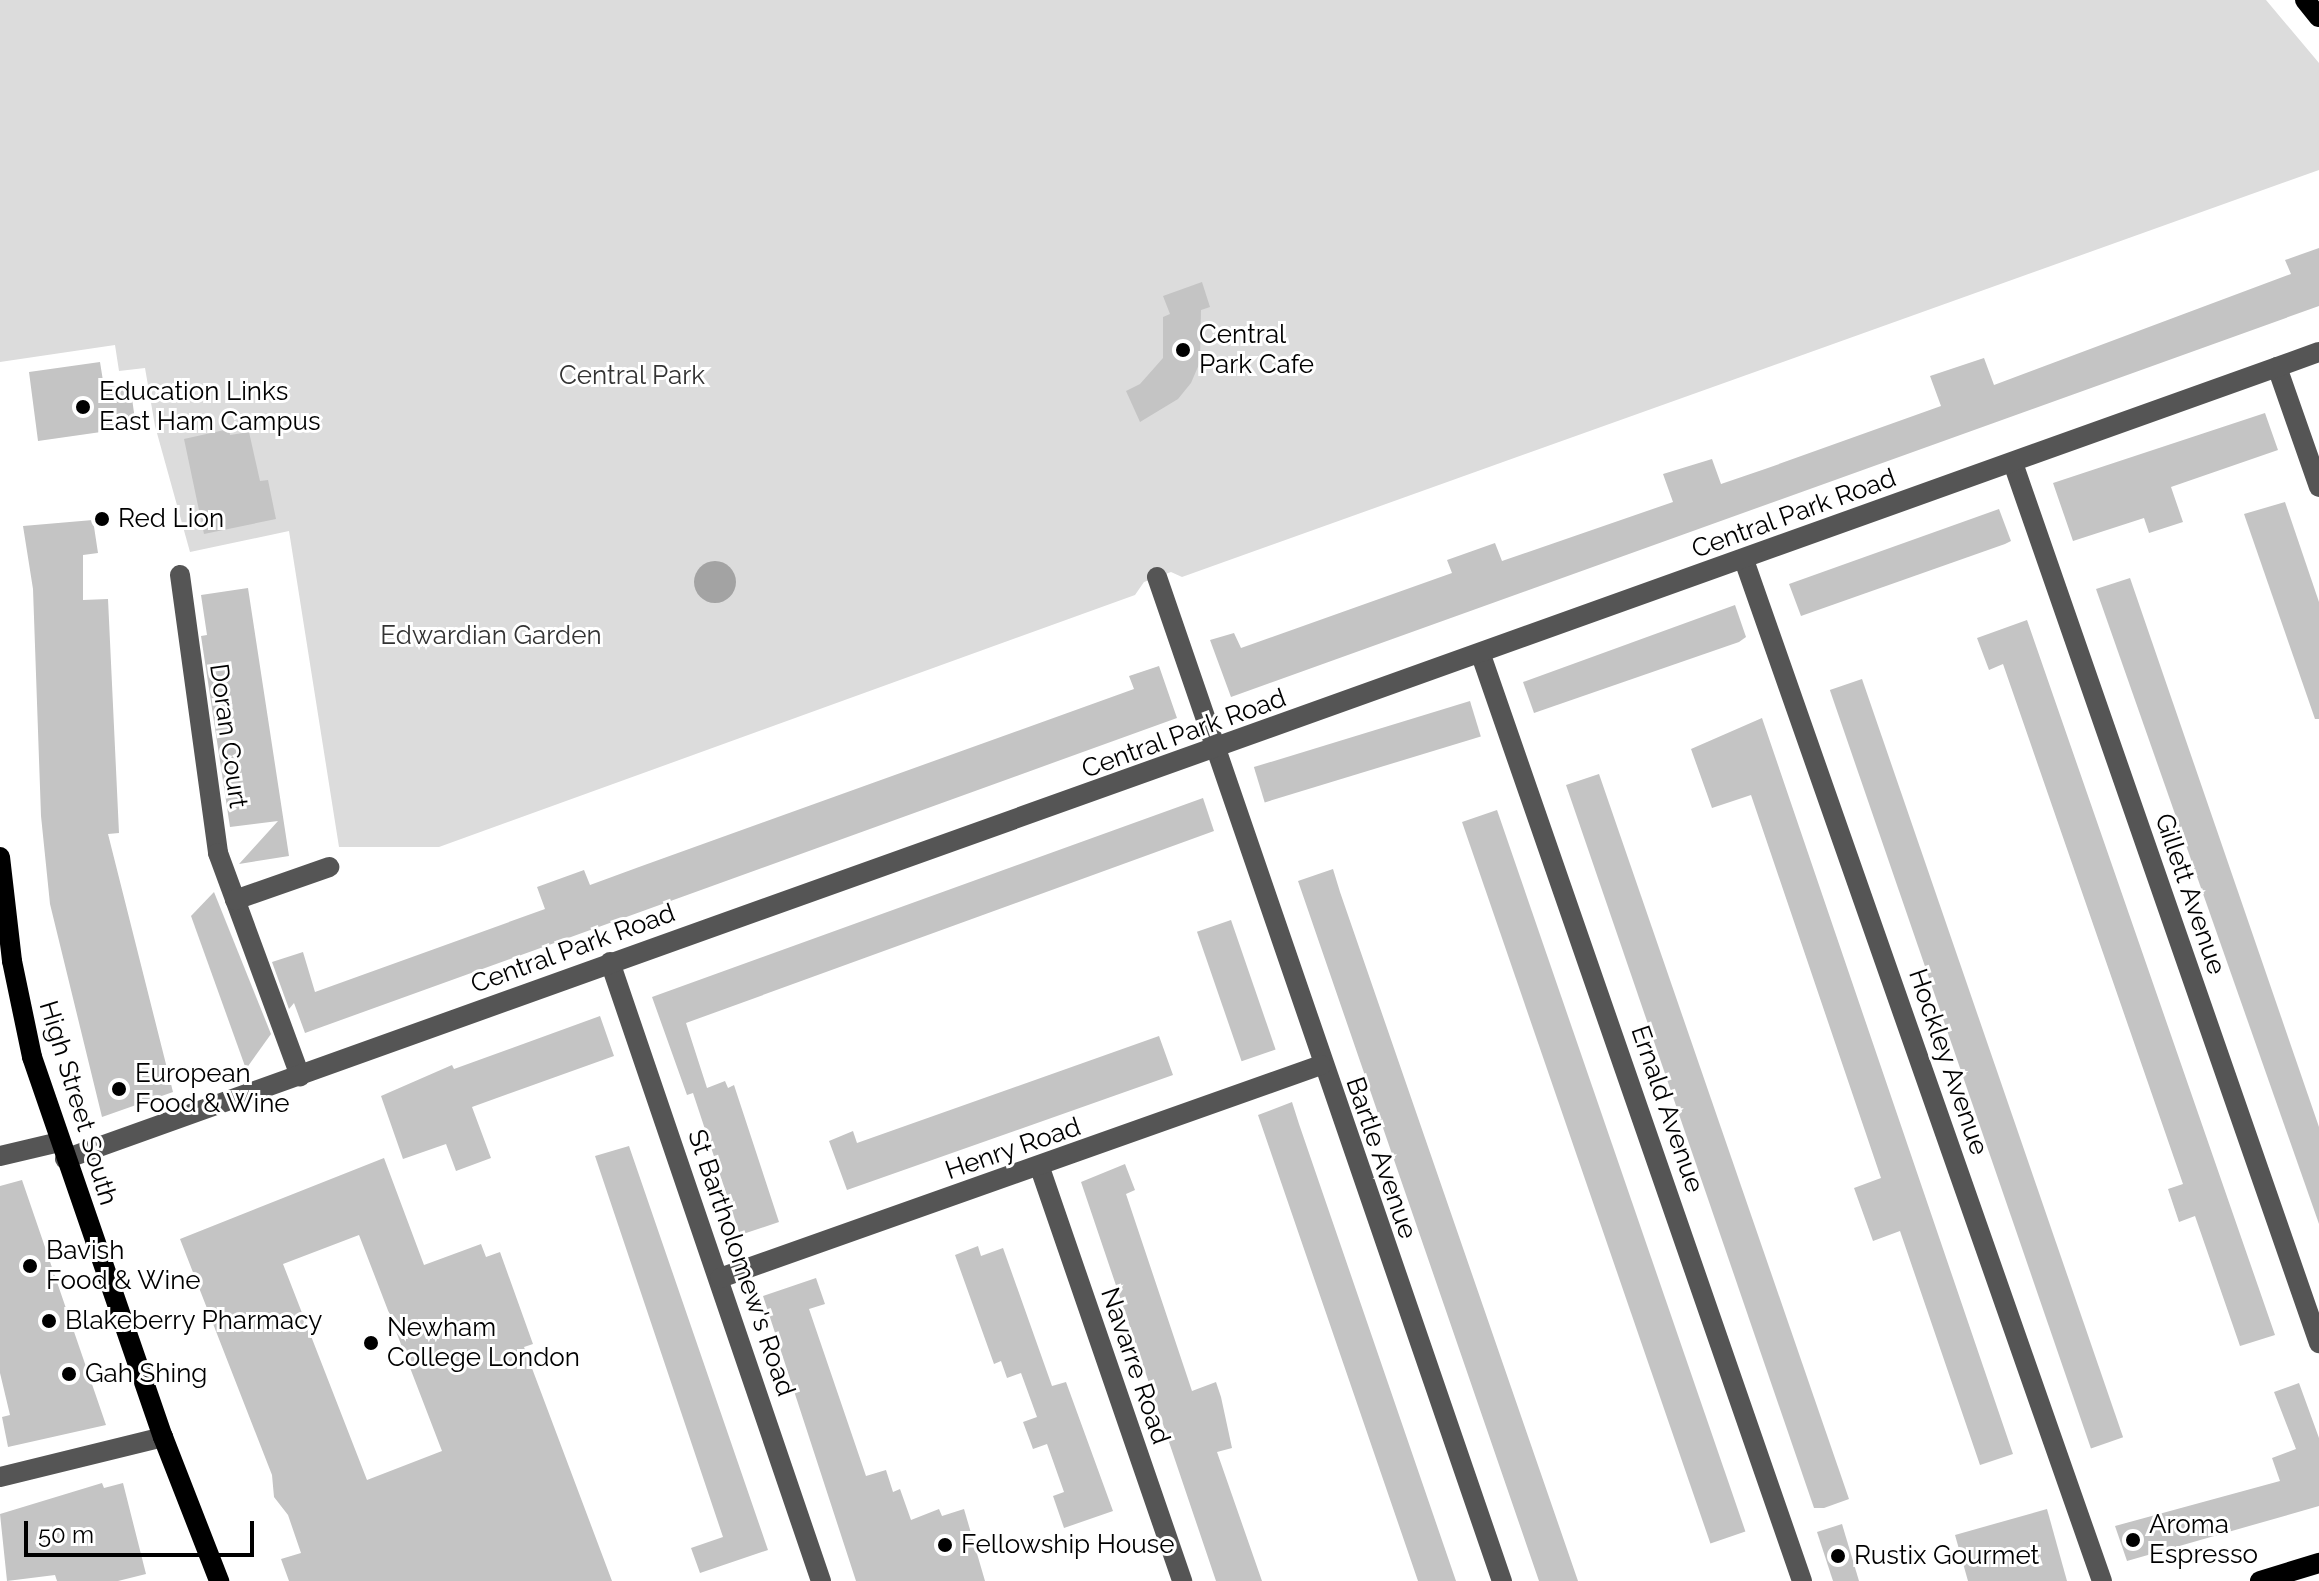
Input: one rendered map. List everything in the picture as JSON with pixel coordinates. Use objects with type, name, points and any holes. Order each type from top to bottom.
[{"type":"main road","points":[[2305,0],[2319,17]]},
{"type":"main road","name":"High Street South","points":[[0,857],[18,989],[62,1150],[163,1437],[219,1581]]},
{"type":"main road","points":[[2260,1581],[2319,1563]]},
{"type":"street","name":"Central Park Road","points":[[0,1156],[62,1150],[300,1076],[610,962],[1216,750],[2319,352]]},
{"type":"street","points":[[2277,367],[2319,487]]},
{"type":"street","name":"Gillett Avenue","points":[[2013,463],[2319,1343]]},
{"type":"street","name":"Hockley Avenue","points":[[1744,560],[2102,1581]]},
{"type":"street","name":"Doran Court","points":[[180,575],[218,853],[300,1076]]},
{"type":"street","name":"Bartle Avenue","points":[[1157,577],[1321,1065],[1502,1581]]},
{"type":"street","name":"Ernald Avenue","points":[[1481,655],[1802,1581]]},
{"type":"street","points":[[235,900],[329,867]]},
{"type":"street","name":"St Bartholomew's Road","points":[[610,962],[821,1581]]},
{"type":"street","name":"Henry Road","points":[[720,1278],[1040,1168],[1321,1065]]},
{"type":"street","name":"Navarre Road","points":[[1040,1168],[1182,1581]]},
{"type":"street","points":[[0,1477],[163,1437]]},
{"type":"green space","name":"Central Park","points":[[0,0],[2266,0],[2319,63],[2319,170],[1182,577],[1171,572],[1144,582],[1135,595],[439,847],[339,847],[289,531],[190,552],[155,426],[145,368],[119,371],[115,345],[0,362]]},
{"type":"shaded area","points":[[715,561],[730,567],[736,582],[730,597],[715,603],[700,597],[694,582],[700,567]]},
{"type":"building","points":[[2319,248],[2319,306],[1231,697],[1210,640],[1234,633],[1241,648],[1452,573],[1447,560],[1495,543],[1502,561],[1673,502],[1663,474],[1712,459],[1721,484],[1765,469],[1941,406],[1930,376],[1984,358],[1994,385],[2291,274],[2285,260]]},
{"type":"building","name":"Central Park Cafe","points":[[1202,282],[1210,307],[1201,310],[1200,362],[1191,383],[1178,399],[1140,422],[1126,391],[1140,384],[1163,358],[1163,317],[1170,314],[1163,296]]},
{"type":"building","name":"Education Links East Ham Campus","points":[[100,362],[104,387],[130,384],[136,427],[38,441],[29,372]]},
{"type":"building","points":[[2265,413],[2278,450],[2171,487],[2183,522],[2149,533],[2144,518],[2073,541],[2053,483]]},
{"type":"building","points":[[229,429],[230,435],[249,432],[260,481],[268,480],[276,519],[204,534],[184,439]]},
{"type":"building","points":[[2285,502],[2319,602],[2319,719],[2315,719],[2244,514]]},
{"type":"building","points":[[1999,509],[2011,541],[1801,616],[1789,584]]},
{"type":"building","points":[[93,520],[98,553],[83,555],[83,600],[108,599],[119,833],[108,834],[173,1092],[102,1117],[50,904],[41,816],[33,589],[23,526]]},
{"type":"building","points":[[2130,578],[2319,1127],[2319,1224],[2096,589]]},
{"type":"building","points":[[248,588],[289,856],[239,864],[278,821],[230,827],[201,636],[207,635],[201,595]]},
{"type":"building","points":[[1735,605],[1746,637],[1739,642],[1534,713],[1523,682]]},
{"type":"building","points":[[2027,620],[2275,1335],[2240,1346],[2195,1216],[2179,1222],[2168,1189],[2183,1184],[2003,664],[1989,670],[1977,638]]},
{"type":"building","points":[[1159,666],[1177,718],[305,1033],[294,1003],[289,1009],[272,962],[303,952],[315,992],[545,909],[537,887],[584,870],[590,885],[1134,689],[1129,676]]},
{"type":"building","points":[[1862,679],[2123,1437],[2091,1448],[1830,690]]},
{"type":"building","points":[[1470,701],[1481,736],[1265,802],[1254,767]]},
{"type":"building","points":[[1762,718],[2013,1454],[1980,1465],[1900,1231],[1873,1241],[1854,1188],[1881,1178],[1751,795],[1712,808],[1691,749]]},
{"type":"building","points":[[1599,774],[1849,1499],[1824,1508],[1814,1508],[1566,785]]},
{"type":"building","points":[[1203,798],[1214,831],[686,1023],[707,1088],[725,1081],[728,1088],[734,1085],[779,1222],[740,1235],[693,1093],[687,1095],[652,997]]},
{"type":"building","points":[[1497,810],[1745,1531],[1710,1543],[1462,822]]},
{"type":"building","points":[[1333,869],[1578,1581],[1539,1581],[1298,881]]},
{"type":"building","points":[[214,892],[271,1034],[246,1069],[191,916]]},
{"type":"building","points":[[1231,920],[1276,1050],[1242,1061],[1197,932]]},
{"type":"building","points":[[600,1016],[614,1056],[472,1107],[491,1158],[456,1171],[446,1144],[403,1159],[381,1096],[452,1065],[454,1069]]},
{"type":"building","points":[[1159,1036],[1173,1075],[847,1190],[829,1141],[853,1131],[857,1143]]},
{"type":"building","points":[[1292,1102],[1456,1581],[1418,1581],[1258,1115]]},
{"type":"building","points":[[629,1146],[768,1550],[700,1573],[691,1548],[723,1537],[595,1156]]},
{"type":"building","points":[[384,1158],[424,1265],[481,1244],[486,1257],[500,1252],[533,1344],[524,1347],[612,1581],[289,1581],[281,1559],[301,1553],[288,1515],[274,1497],[272,1475],[180,1239]],"holes":[[[359,1235],[442,1451],[367,1480],[283,1264]]]},
{"type":"building","points":[[1125,1164],[1135,1190],[1126,1194],[1192,1391],[1216,1382],[1221,1397],[1232,1448],[1217,1452],[1262,1581],[1216,1581],[1081,1182]]},
{"type":"building","points":[[22,1180],[106,1425],[8,1447],[2,1417],[10,1415],[0,1373],[0,1186]]},
{"type":"building","points":[[978,1246],[981,1256],[1003,1248],[1052,1386],[1066,1382],[1113,1511],[1064,1528],[1053,1496],[1064,1492],[1047,1444],[1033,1449],[1023,1422],[1037,1417],[1021,1373],[1007,1378],[1001,1361],[994,1364],[955,1255]]},
{"type":"building","points":[[816,1278],[825,1304],[809,1309],[866,1476],[886,1470],[893,1492],[900,1489],[911,1520],[939,1509],[942,1516],[964,1509],[985,1581],[856,1581],[763,1296]]},
{"type":"building","points":[[2299,1383],[2319,1438],[2319,1506],[2127,1561],[2115,1526],[2280,1481],[2272,1458],[2296,1449],[2274,1392]]},
{"type":"building","points":[[102,1483],[104,1488],[123,1483],[146,1574],[118,1581],[57,1581],[55,1575],[7,1581],[0,1514]]},
{"type":"building","points":[[2047,1509],[2067,1581],[1968,1581],[1955,1535]]},
{"type":"building","name":"Rustix Gourmet","points":[[1842,1524],[1859,1581],[1833,1581],[1817,1532]]},
{"type":"place","name":"Central Park Cafe","points":[[1183,350]]},
{"type":"place","name":"Education Links East Ham Campus","points":[[83,407]]},
{"type":"place","name":"Red Lion","points":[[102,519]]},
{"type":"place","name":"European Food & Wine","points":[[119,1089]]},
{"type":"place","name":"Bavish Food & Wine","points":[[30,1266]]},
{"type":"place","name":"Blakeberry Pharmacy","points":[[49,1321]]},
{"type":"place","name":"Newham College London","points":[[371,1343]]},
{"type":"place","name":"Gah Shing","points":[[69,1374]]},
{"type":"place","name":"Aroma Espresso","points":[[2133,1540]]},
{"type":"place","name":"Fellowship House","points":[[945,1545]]},
{"type":"place","name":"Rustix Gourmet","points":[[1838,1556]]},
{"type":"park label","name":"Edwardian Garden","points":[[491,636]]}]
